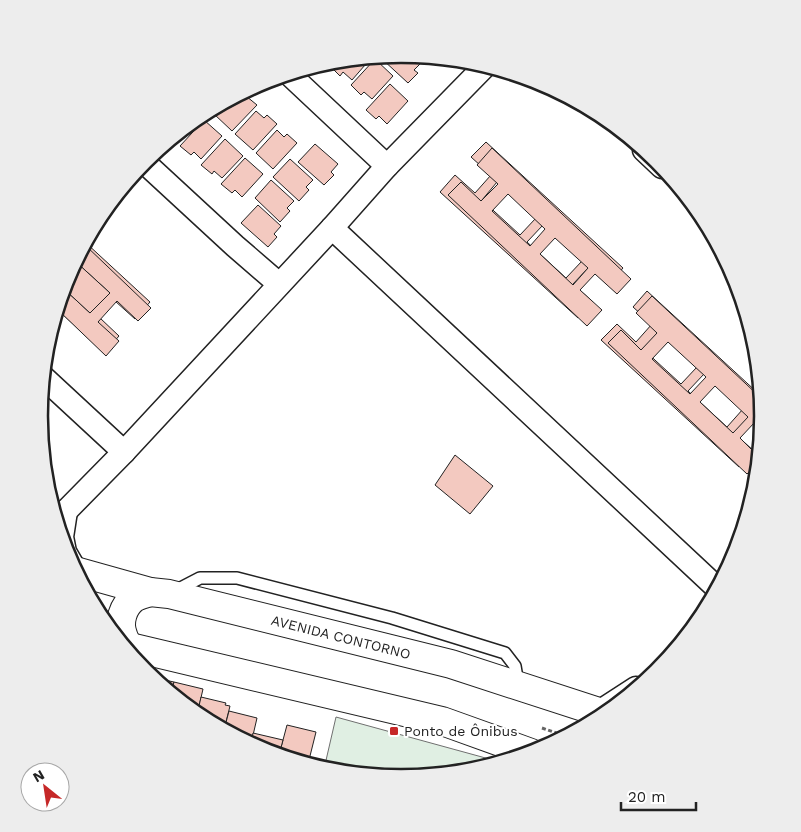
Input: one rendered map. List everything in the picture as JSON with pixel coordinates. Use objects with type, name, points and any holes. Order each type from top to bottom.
[{"type":"main road","name":"AVENIDA CONTORNO","points":[[85,574],[451,664],[595,711]]},
{"type":"main road","points":[[122,633],[121,625],[124,610],[133,598],[140,595],[160,593]]},
{"type":"main road","points":[[133,647],[442,721],[520,748]]},
{"type":"street","points":[[62,514],[124,452],[387,166],[479,72]]},
{"type":"street","points":[[295,79],[387,166]]},
{"type":"street","points":[[150,167],[279,284]]},
{"type":"street","points":[[332,228],[711,583]]},
{"type":"street","points":[[49,383],[124,452]]},
{"type":"green space","points":[[336,717],[486,758],[447,766],[400,769],[354,766],[326,761]]},
{"type":"building","points":[[380,64],[393,76],[372,99],[364,92],[361,95],[351,85],[370,65]]},
{"type":"building","points":[[387,64],[420,64],[414,70],[418,73],[408,83]]},
{"type":"building","points":[[365,65],[352,80],[343,72],[340,76],[334,70]]},
{"type":"building","points":[[390,84],[408,101],[387,124],[379,116],[376,119],[366,110]]},
{"type":"building","points":[[248,97],[257,105],[232,131],[215,115]]},
{"type":"building","points":[[256,111],[264,118],[267,115],[277,124],[253,150],[235,134]]},
{"type":"building","points":[[205,121],[222,136],[201,159],[194,152],[191,155],[180,146]]},
{"type":"building","points":[[277,130],[284,137],[287,134],[297,143],[273,169],[256,153]]},
{"type":"building","points":[[225,139],[243,156],[222,178],[214,171],[212,174],[201,165]]},
{"type":"building","points":[[486,142],[623,268],[608,285],[589,267],[573,284],[593,302],[578,318],[440,192],[455,175],[475,193],[491,175],[471,157]],"holes":[[[497,182],[536,218],[520,235],[482,200]],[[543,225],[582,261],[566,278],[527,242]]]},
{"type":"building","points":[[315,144],[338,164],[331,172],[334,175],[324,185],[298,162]]},
{"type":"building","points":[[492,148],[631,279],[617,294],[595,274],[580,290],[602,310],[587,326],[448,195],[461,182],[481,201],[498,184],[477,165]],"holes":[[[508,194],[545,229],[530,246],[492,211]],[[555,238],[588,268],[573,285],[540,254]]]},
{"type":"building","points":[[245,158],[263,174],[242,197],[235,190],[232,193],[221,184]]},
{"type":"building","points":[[290,159],[313,180],[306,187],[309,190],[299,201],[273,177]]},
{"type":"building","points":[[271,180],[294,201],[287,208],[290,211],[280,222],[255,198]]},
{"type":"building","points":[[258,205],[281,226],[274,234],[277,237],[268,247],[241,223]]},
{"type":"building","points":[[91,247],[150,302],[135,319],[115,301],[100,318],[119,336],[104,353],[63,314],[70,291],[92,311],[108,294],[80,268]]},
{"type":"building","points":[[90,249],[151,308],[138,321],[117,301],[98,322],[119,341],[106,356],[63,315],[69,294],[90,313],[110,293],[81,266]]},
{"type":"building","points":[[81,266],[110,293],[90,313],[69,294]]},
{"type":"building","points":[[647,291],[752,388],[754,419],[750,416],[734,433],[752,449],[751,454],[739,467],[601,340],[617,324],[636,342],[652,324],[633,307]],"holes":[[[659,332],[697,367],[681,384],[643,349]],[[704,374],[743,409],[727,427],[688,391]]]},
{"type":"building","points":[[652,296],[753,390],[754,423],[740,438],[752,450],[747,474],[608,343],[621,330],[641,350],[657,333],[636,313]],"holes":[[[668,342],[706,377],[690,394],[652,359]],[[715,386],[748,417],[733,433],[700,402]]]},
{"type":"building","points":[[455,455],[493,486],[470,514],[435,485]]},
{"type":"building","points":[[174,682],[203,689],[199,706],[186,696],[173,685]]},
{"type":"building","points":[[201,697],[226,703],[225,705],[230,706],[226,723],[204,710],[199,706]]},
{"type":"building","points":[[229,711],[257,718],[253,737],[226,723]]},
{"type":"building","points":[[287,725],[316,732],[310,757],[281,748]]},
{"type":"building","points":[[253,733],[283,740],[281,748],[252,737]]},
{"type":"place","name":"Ponto de Ônibus","points":[[394,731]]}]
